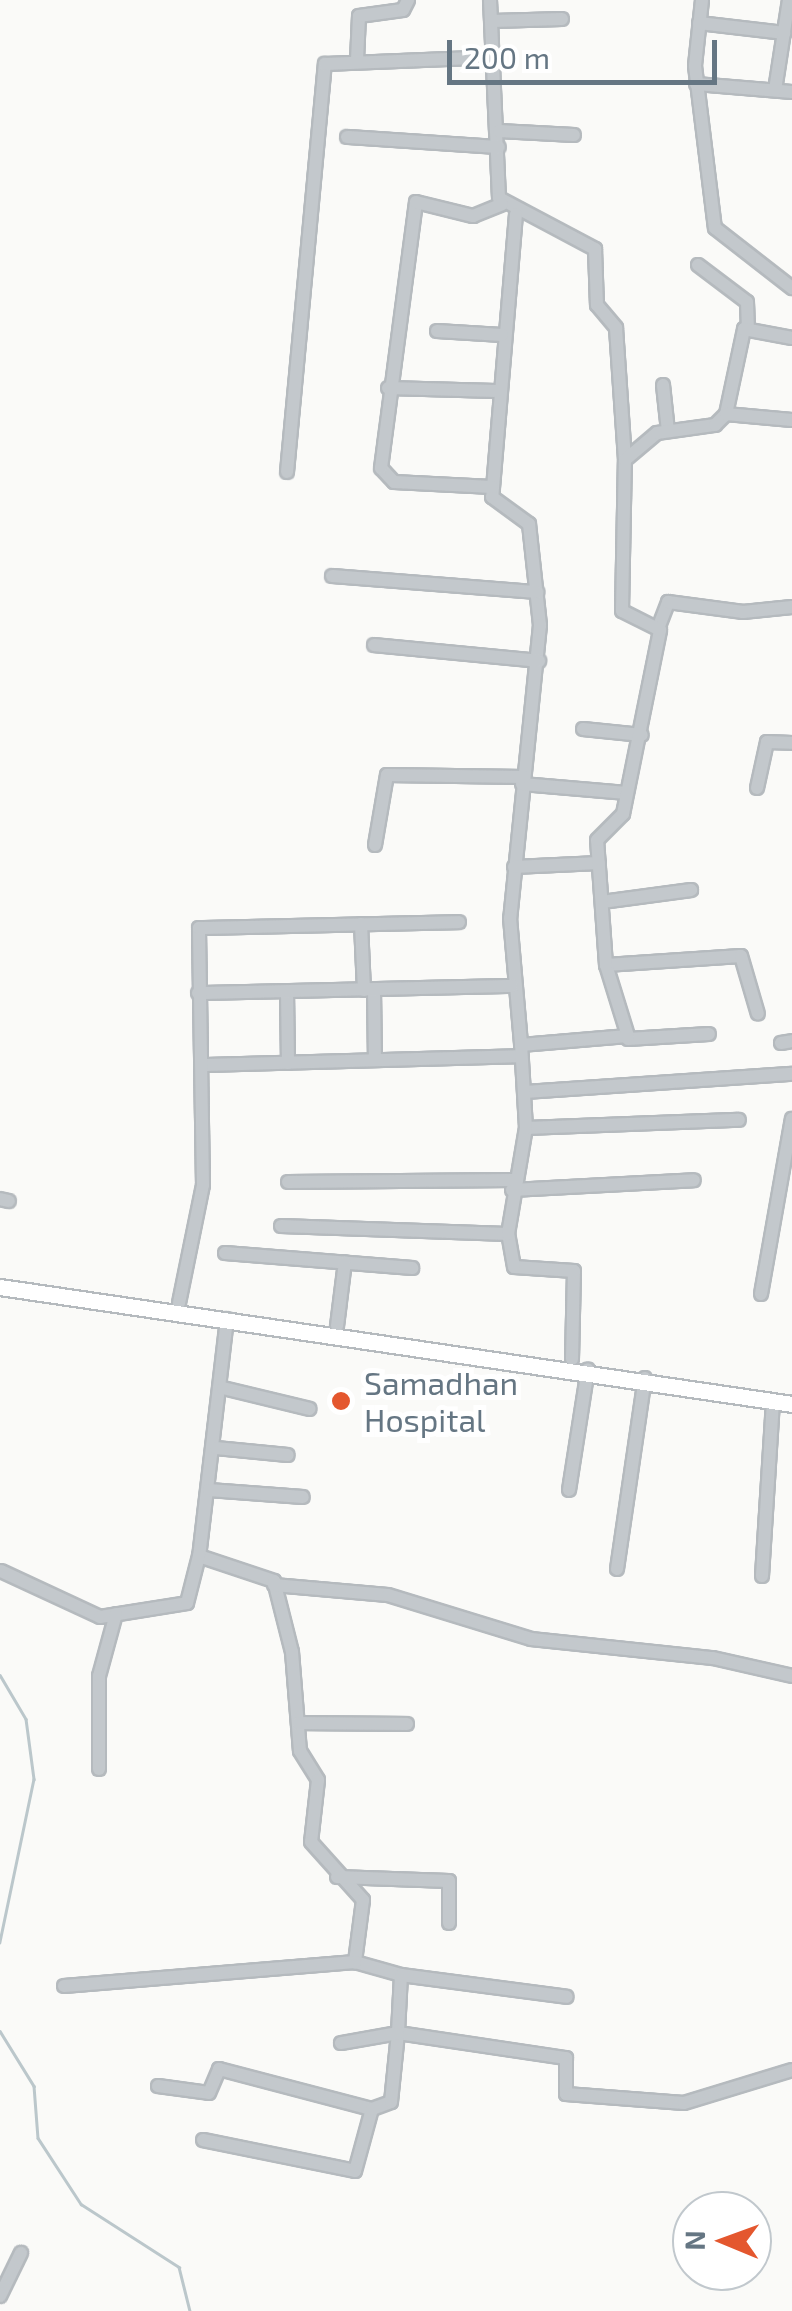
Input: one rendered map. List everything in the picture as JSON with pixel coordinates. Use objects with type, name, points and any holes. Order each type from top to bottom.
[{"type":"main road","points":[[0,1278],[572,1359],[746,1390],[792,1404]]},
{"type":"main road","points":[[0,1288],[645,1378],[792,1394]]},
{"type":"street","points":[[357,60],[359,16],[402,10],[408,0]]},
{"type":"street","points":[[490,0],[498,57],[502,204]]},
{"type":"street","points":[[702,0],[696,84],[719,235],[792,288]]},
{"type":"street","points":[[775,90],[789,0]]},
{"type":"street","points":[[493,21],[562,19]]},
{"type":"street","points":[[699,22],[784,33]]},
{"type":"street","points":[[287,472],[324,68],[357,60],[498,57]]},
{"type":"street","points":[[696,84],[792,92]]},
{"type":"street","points":[[500,130],[574,135]]},
{"type":"street","points":[[347,137],[499,147]]},
{"type":"street","points":[[492,487],[386,480],[388,388],[416,202],[472,216],[502,204]]},
{"type":"street","points":[[502,204],[595,250],[597,305],[616,328],[625,460],[622,610],[658,626]]},
{"type":"street","points":[[516,214],[496,392],[492,487],[496,508],[529,524],[537,592],[539,661],[514,867],[512,986],[526,1128],[513,1185],[508,1234],[514,1267],[574,1271],[572,1359]]},
{"type":"street","points":[[698,265],[748,302],[748,326],[731,364],[722,418]]},
{"type":"street","points":[[748,326],[792,338]]},
{"type":"street","points":[[437,332],[502,335]]},
{"type":"street","points":[[663,384],[668,431]]},
{"type":"street","points":[[388,388],[496,392]]},
{"type":"street","points":[[625,460],[668,431],[722,418],[792,420]]},
{"type":"street","points":[[332,576],[537,592]]},
{"type":"street","points":[[628,1040],[606,965],[600,828],[618,821],[627,793],[642,735],[658,626],[668,602],[744,612],[792,607]]},
{"type":"street","points":[[374,645],[539,661]]},
{"type":"street","points":[[583,729],[642,735]]},
{"type":"street","points":[[758,788],[766,742],[791,739]]},
{"type":"street","points":[[375,845],[387,775],[523,781],[627,793]]},
{"type":"street","points":[[514,867],[599,864]]},
{"type":"street","points":[[602,902],[691,890]]},
{"type":"street","points":[[179,1303],[202,1200],[203,1066],[198,993],[204,926],[459,922]]},
{"type":"street","points":[[362,924],[375,1060]]},
{"type":"street","points":[[606,965],[741,956],[758,1014]]},
{"type":"street","points":[[198,993],[512,986]]},
{"type":"street","points":[[287,992],[288,1063]]},
{"type":"street","points":[[203,1066],[375,1060],[709,1034]]},
{"type":"street","points":[[524,1092],[792,1074]]},
{"type":"street","points":[[762,1294],[792,1119]]},
{"type":"street","points":[[526,1128],[739,1120]]},
{"type":"street","points":[[288,1182],[513,1185],[694,1180]]},
{"type":"street","points":[[281,1226],[508,1234]]},
{"type":"street","points":[[225,1253],[412,1268]]},
{"type":"street","points":[[337,1326],[344,1262]]},
{"type":"street","points":[[1,1571],[96,1616],[187,1603],[199,1556],[216,1448],[227,1319]]},
{"type":"street","points":[[568,1490],[588,1370]]},
{"type":"street","points":[[616,1569],[645,1378]]},
{"type":"street","points":[[223,1388],[310,1408]]},
{"type":"street","points":[[762,1576],[773,1400]]},
{"type":"street","points":[[216,1448],[288,1455]]},
{"type":"street","points":[[210,1490],[302,1498]]},
{"type":"street","points":[[199,1556],[264,1574],[274,1585],[298,1723],[319,1785],[311,1842],[335,1877],[362,1900],[354,1962]]},
{"type":"street","points":[[274,1585],[388,1595],[531,1639],[792,1676]]},
{"type":"street","points":[[99,1768],[99,1676],[116,1614]]},
{"type":"street","points":[[298,1723],[406,1724]]},
{"type":"street","points":[[335,1877],[448,1881],[450,1923]]},
{"type":"street","points":[[64,1986],[354,1962],[401,1975],[566,1997]]},
{"type":"street","points":[[158,2086],[208,2093],[219,2068],[372,2109],[392,2102],[401,1975]]},
{"type":"street","points":[[341,2043],[398,2033],[565,2058],[566,2094],[684,2103],[792,2070]]},
{"type":"street","points":[[203,2140],[350,2173],[372,2109]]},
{"type":"street","points":[[0,2296],[21,2253]]},
{"type":"waterway","points":[[0,1675],[26,1719],[34,1779],[0,1942]]},
{"type":"waterway","points":[[0,2031],[34,2086],[38,2138],[81,2204],[179,2267],[190,2311]]},
{"type":"place","name":"Samadhan Hospital","points":[[341,1401]]}]
